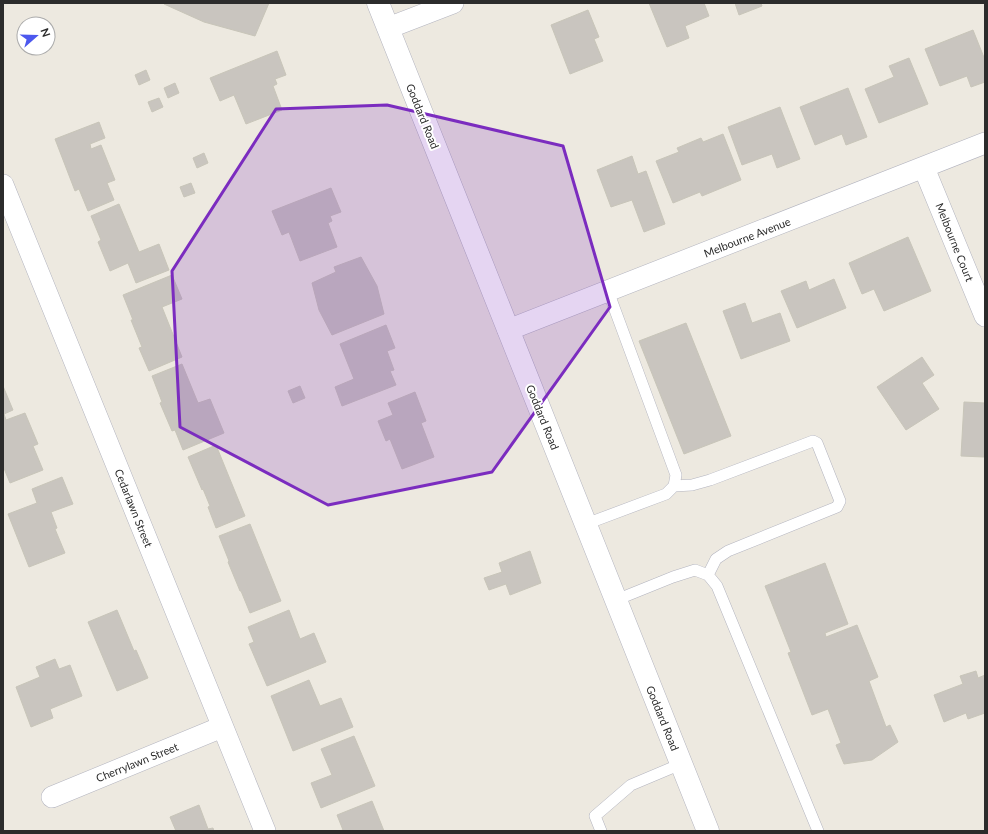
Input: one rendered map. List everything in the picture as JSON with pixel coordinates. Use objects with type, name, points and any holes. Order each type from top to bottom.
[{"type":"main road","name":"Goddard Road","points":[[378,3],[708,831]]},
{"type":"street","points":[[388,28],[453,3]]},
{"type":"street","name":"Melbourne Avenue","points":[[508,330],[985,143]]},
{"type":"street","name":"Melbourne Court","points":[[924,168],[985,316]]},
{"type":"street","name":"Cedarlawn Street","points":[[3,185],[265,831]]},
{"type":"street","name":"Cherrylawn Street","points":[[52,797],[222,727]]},
{"type":"lane","points":[[586,524],[666,494],[674,486],[676,475],[608,291]]},
{"type":"lane","points":[[674,486],[692,485],[710,480],[813,441],[817,443],[837,493],[840,501],[836,507],[728,551],[716,559],[708,575]]},
{"type":"lane","points":[[616,600],[695,570],[708,575],[717,586],[818,831]]},
{"type":"lane","points":[[601,831],[595,816],[631,785],[681,764]]},
{"type":"highlighted area","points":[[387,105],[563,146],[610,307],[492,472],[328,505],[180,427],[172,271],[276,109]]},
{"type":"building","points":[[269,3],[255,36],[204,22],[164,4]]},
{"type":"building","points":[[649,3],[704,3],[709,16],[685,26],[689,38],[667,47]]},
{"type":"building","points":[[735,3],[761,3],[762,6],[739,15]]},
{"type":"building","points":[[588,10],[599,37],[594,39],[603,61],[570,74],[551,25]]},
{"type":"building","points":[[973,30],[985,60],[985,82],[971,87],[967,76],[940,86],[925,49]]},
{"type":"building","points":[[277,51],[286,75],[275,79],[277,84],[273,86],[282,110],[246,124],[234,95],[220,101],[210,78]]},
{"type":"building","points":[[909,58],[928,104],[879,123],[865,89],[894,77],[889,66]]},
{"type":"building","points":[[146,70],[150,80],[139,85],[135,75]]},
{"type":"building","points":[[175,83],[179,93],[168,98],[164,88]]},
{"type":"building","points":[[848,88],[867,137],[846,145],[842,134],[815,145],[800,107]]},
{"type":"building","points":[[159,98],[163,107],[152,112],[148,102]]},
{"type":"building","points":[[780,107],[800,159],[777,168],[772,154],[742,165],[728,127]]},
{"type":"building","points":[[99,122],[105,138],[90,144],[91,149],[101,145],[115,180],[107,183],[114,200],[88,211],[79,189],[75,191],[55,139]]},
{"type":"building","points":[[723,134],[741,180],[702,196],[700,192],[673,203],[656,161],[679,152],[677,148],[701,138],[703,142]]},
{"type":"building","points":[[204,153],[208,163],[197,168],[193,158]]},
{"type":"building","points":[[632,156],[638,174],[646,171],[665,224],[644,232],[632,200],[611,207],[597,170]]},
{"type":"building","points":[[191,183],[195,193],[184,197],[180,187]]},
{"type":"building","points":[[331,188],[341,212],[330,216],[332,221],[328,223],[337,247],[300,261],[289,232],[282,235],[272,211]]},
{"type":"building","points":[[119,204],[139,252],[159,244],[169,270],[136,283],[128,263],[110,271],[98,242],[101,240],[91,216]]},
{"type":"building","points":[[908,237],[931,291],[884,311],[874,289],[862,294],[849,263]]},
{"type":"building","points":[[361,257],[377,286],[384,314],[332,335],[319,310],[312,283],[336,272],[334,267]]},
{"type":"building","points":[[172,275],[182,299],[162,307],[182,357],[149,371],[139,348],[142,347],[123,295]]},
{"type":"building","points":[[834,279],[846,308],[797,328],[781,291],[806,281],[809,290]]},
{"type":"building","points":[[745,303],[752,323],[780,313],[790,341],[741,359],[723,311]]},
{"type":"building","points":[[686,323],[731,436],[684,454],[639,341]]},
{"type":"building","points":[[386,325],[395,348],[387,351],[394,370],[390,371],[396,385],[342,406],[335,387],[354,379],[340,344]]},
{"type":"building","points":[[922,357],[934,375],[922,383],[939,409],[906,430],[877,387]]},
{"type":"building","points":[[182,364],[198,403],[210,399],[224,433],[183,450],[175,430],[172,431],[160,403],[162,402],[152,376]]},
{"type":"building","points":[[3,386],[13,410],[4,414],[6,420],[25,413],[38,444],[33,446],[43,470],[10,483],[3,466]]},
{"type":"building","points":[[300,386],[305,398],[293,403],[288,391]]},
{"type":"building","points":[[415,392],[426,421],[421,423],[434,457],[402,469],[390,439],[386,441],[378,421],[393,415],[388,403]]},
{"type":"building","points":[[964,402],[985,403],[984,457],[961,456]]},
{"type":"building","points":[[216,445],[245,516],[216,528],[208,507],[210,506],[188,457]]},
{"type":"building","points":[[62,477],[73,504],[51,512],[57,528],[55,529],[65,553],[29,567],[8,514],[37,503],[32,489]]},
{"type":"building","points":[[250,524],[281,601],[250,613],[228,562],[229,561],[219,536]]},
{"type":"building","points":[[530,551],[541,583],[510,595],[506,584],[489,590],[484,578],[502,572],[499,563]]},
{"type":"building","points":[[825,563],[848,624],[825,633],[826,637],[857,625],[878,677],[869,681],[886,727],[890,725],[898,742],[872,760],[844,764],[836,745],[841,743],[828,709],[812,715],[788,653],[791,652],[765,586]]},
{"type":"building","points":[[117,610],[134,651],[136,650],[148,678],[117,691],[88,622]]},
{"type":"building","points":[[289,610],[300,639],[314,633],[326,662],[267,686],[249,644],[254,642],[248,627]]},
{"type":"building","points":[[55,659],[59,669],[70,665],[82,696],[50,709],[53,718],[31,727],[16,687],[40,677],[36,667]]},
{"type":"building","points":[[976,671],[978,678],[985,675],[985,713],[968,719],[966,713],[944,722],[934,695],[963,684],[960,676]]},
{"type":"building","points":[[309,680],[320,706],[341,698],[353,727],[293,751],[271,696]]},
{"type":"building","points":[[354,736],[375,786],[321,808],[311,783],[332,775],[321,749]]},
{"type":"building","points":[[372,801],[384,831],[339,831],[343,830],[337,815]]},
{"type":"building","points":[[199,805],[208,829],[213,828],[214,831],[176,831],[170,817]]}]
